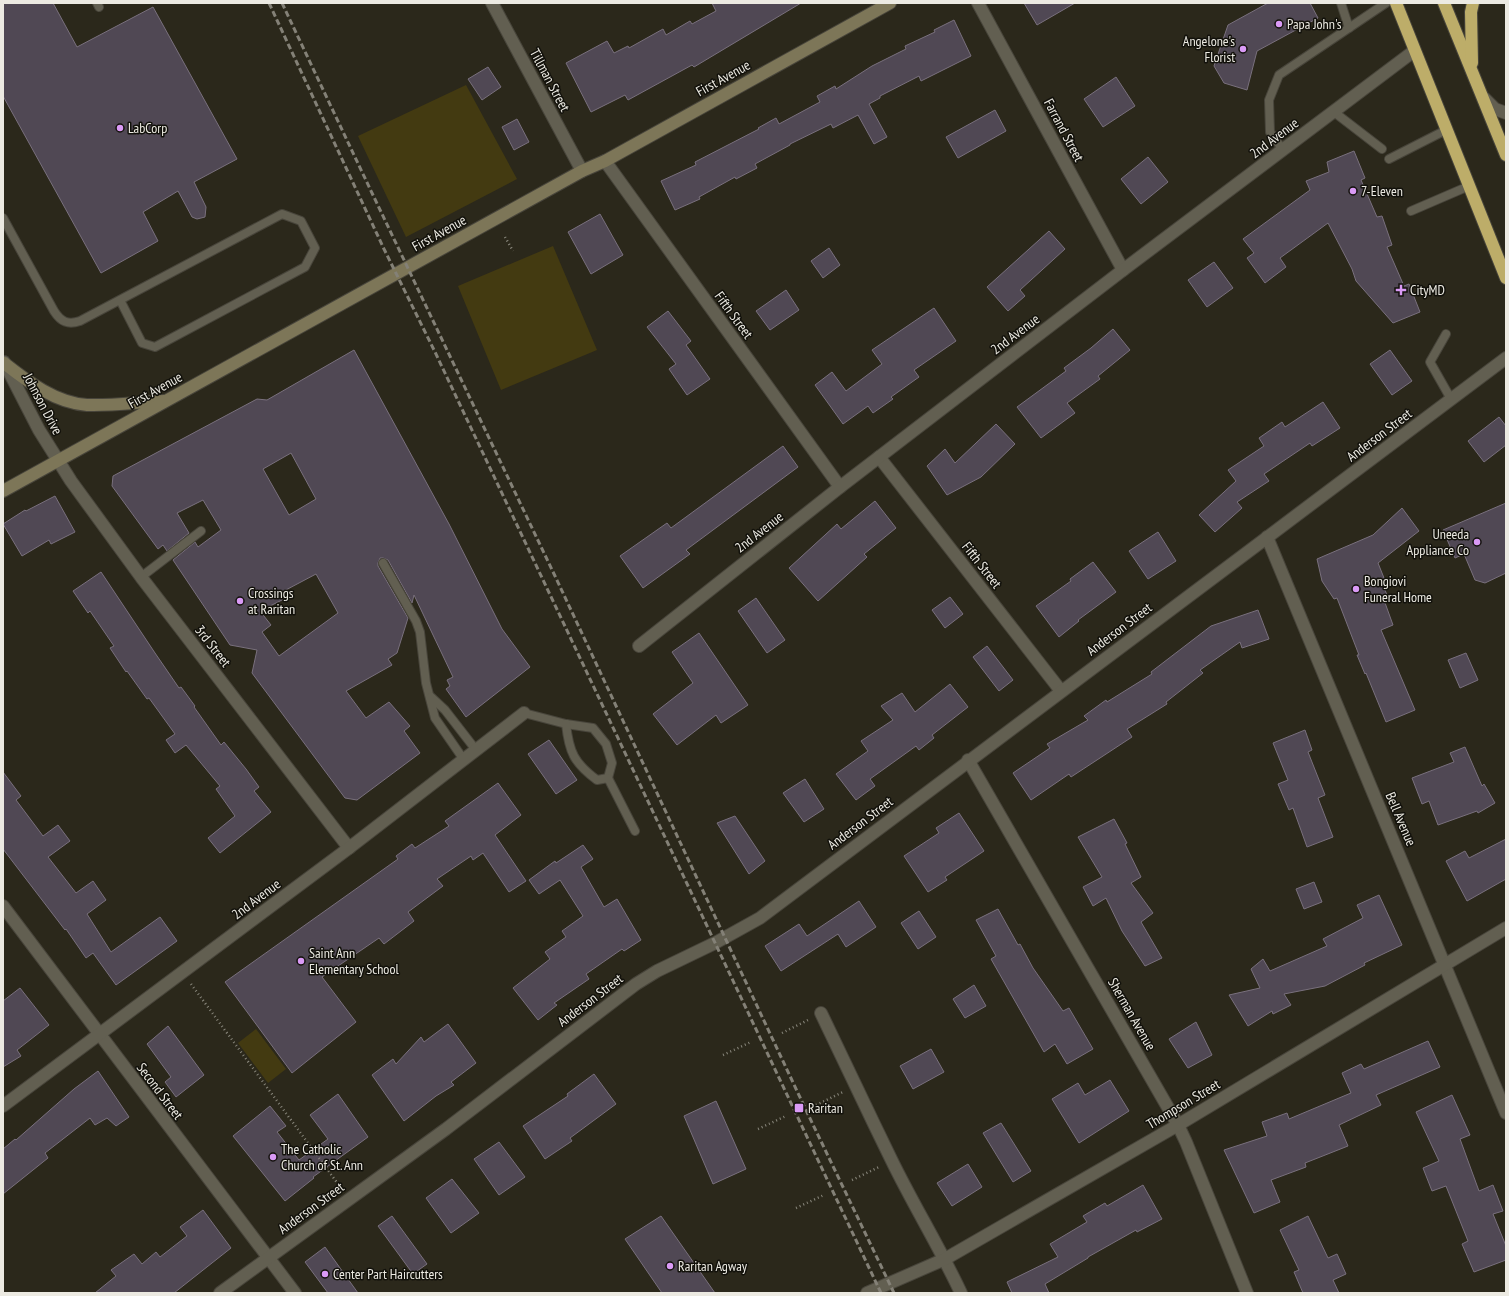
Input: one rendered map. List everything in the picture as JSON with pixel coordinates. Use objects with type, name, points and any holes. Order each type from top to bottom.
[{"type":"highway","points":[[1396,3],[1506,278]]},
{"type":"highway","points":[[1444,3],[1506,155]]},
{"type":"highway","points":[[1472,70],[1471,12],[1473,3]]},
{"type":"street","name":"Tillman Street","points":[[492,3],[582,171]]},
{"type":"street","name":"First Avenue","points":[[3,491],[582,171],[605,161],[890,3]]},
{"type":"street","name":"Farrand Street","points":[[978,3],[1123,270]]},
{"type":"street","name":"2nd Avenue","points":[[639,646],[879,457],[1123,270],[1414,51]]},
{"type":"street","points":[[1484,98],[1495,109],[1506,113]]},
{"type":"street","name":"Fifth Street","points":[[605,161],[840,487]]},
{"type":"street","name":"Anderson Street","points":[[220,1293],[446,1129],[636,984],[657,971],[715,943],[760,918],[968,760],[1506,358]]},
{"type":"street","points":[[4,362],[24,379],[53,396],[68,401],[87,405],[167,400]]},
{"type":"street","name":"Johnson Drive","points":[[4,362],[39,430],[58,461]]},
{"type":"street","name":"Fifth Street","points":[[879,457],[1061,691]]},
{"type":"street","name":"3rd Street","points":[[58,461],[141,577],[349,848]]},
{"type":"street","name":"Bell Avenue","points":[[1267,537],[1506,1113]]},
{"type":"street","name":"2nd Avenue","points":[[3,1106],[349,848],[524,713]]},
{"type":"street","name":"Sherman Avenue","points":[[968,760],[1178,1125],[1247,1293]]},
{"type":"street","name":"Second Street","points":[[3,906],[295,1293]]},
{"type":"street","name":"Thompson Street","points":[[867,1293],[945,1259],[1178,1125],[1506,928]]},
{"type":"street","points":[[821,1013],[892,1162],[934,1243],[945,1259],[961,1293]]},
{"type":"lane","points":[[1342,3],[1349,28]]},
{"type":"lane","points":[[1283,150],[1270,132],[1269,100],[1279,75],[1386,3]]},
{"type":"lane","points":[[1334,112],[1382,149]]},
{"type":"lane","points":[[1389,159],[1446,130]]},
{"type":"lane","points":[[1411,211],[1469,186]]},
{"type":"lane","points":[[3,218],[54,311],[63,322],[68,324],[80,321],[282,214],[302,221],[315,248],[305,267],[155,347],[142,343],[120,300]]},
{"type":"lane","points":[[1446,334],[1430,362],[1451,399]]},
{"type":"lane","points":[[141,577],[201,531]]},
{"type":"lane","points":[[383,563],[416,621],[420,632],[426,683],[431,697],[435,718],[464,760]]},
{"type":"lane","points":[[431,697],[445,710],[476,750]]},
{"type":"lane","points":[[524,713],[566,724],[593,728],[606,744],[612,764],[608,778],[635,831]]},
{"type":"lane","points":[[566,724],[568,739],[574,759],[586,772],[597,780],[608,778]]},
{"type":"path","points":[[505,237],[513,251]]},
{"type":"path","points":[[183,972],[349,1199]]},
{"type":"path","points":[[782,1033],[821,1013]]},
{"type":"path","points":[[723,1055],[751,1042]]},
{"type":"path","points":[[816,1105],[856,1086]]},
{"type":"path","points":[[758,1129],[786,1116]]},
{"type":"path","points":[[852,1180],[892,1162]]},
{"type":"path","points":[[796,1208],[824,1195]]},
{"type":"shaded area","points":[[466,85],[517,179],[406,237],[358,136]]},
{"type":"shaded area","points":[[553,246],[597,350],[501,390],[458,286]]},
{"type":"shaded area","points":[[256,1029],[286,1069],[268,1083],[238,1043]]},
{"type":"building","name":"LabCorp","points":[[3,3],[53,3],[77,47],[153,7],[237,159],[194,182],[206,207],[205,217],[197,219],[192,217],[178,191],[143,212],[158,241],[101,273],[3,96]]},
{"type":"building","points":[[712,3],[801,3],[694,67],[692,65],[628,100],[625,95],[591,112],[566,63],[607,41],[614,53],[628,46],[629,48],[663,29],[666,35],[690,21],[692,24],[716,11]]},
{"type":"building","points":[[1024,3],[1075,3],[1037,25]]},
{"type":"building","points":[[1268,3],[1310,3],[1318,18],[1257,51],[1247,90],[1224,83],[1214,66],[1228,25]]},
{"type":"building","points":[[954,20],[971,56],[921,81],[919,76],[880,96],[880,98],[869,104],[887,137],[874,144],[858,115],[833,128],[831,124],[790,144],[755,164],[757,168],[736,179],[735,177],[699,197],[700,199],[675,210],[661,181],[696,165],[695,162],[759,129],[758,128],[776,118],[779,124],[820,102],[817,96],[835,86],[836,89],[872,66],[906,49],[905,46],[935,32],[934,30]]},
{"type":"building","points":[[488,67],[501,87],[482,100],[468,79]]},
{"type":"building","points":[[1116,77],[1135,106],[1103,127],[1084,99]]},
{"type":"building","points":[[995,110],[1006,131],[958,158],[946,137]]},
{"type":"building","points":[[517,119],[529,142],[514,150],[502,127]]},
{"type":"building","points":[[1354,151],[1365,178],[1361,180],[1377,217],[1382,216],[1392,245],[1387,247],[1404,286],[1409,284],[1420,312],[1393,323],[1356,281],[1352,269],[1328,223],[1280,258],[1286,267],[1265,283],[1247,258],[1254,253],[1243,239],[1310,190],[1306,181],[1329,172],[1327,162]]},
{"type":"building","points":[[1148,157],[1168,182],[1141,204],[1121,179]]},
{"type":"building","points":[[600,214],[623,255],[591,274],[568,232]]},
{"type":"building","points":[[1049,231],[1065,249],[1020,290],[1025,296],[1008,311],[987,287]]},
{"type":"building","points":[[829,248],[840,265],[823,278],[811,261]]},
{"type":"building","points":[[1214,262],[1233,288],[1207,307],[1188,280]]},
{"type":"building","points":[[786,290],[799,310],[770,330],[756,311]]},
{"type":"building","points":[[934,308],[956,341],[914,370],[919,377],[891,397],[893,399],[873,413],[868,406],[843,424],[815,385],[832,372],[846,391],[882,364],[872,350]]},
{"type":"building","points":[[668,311],[691,341],[686,345],[710,379],[687,395],[669,369],[676,364],[647,327]]},
{"type":"building","points":[[1113,329],[1130,350],[1098,376],[1100,379],[1067,403],[1075,413],[1041,438],[1017,407],[1066,371],[1064,368]]},
{"type":"building","name":"Crossings at Raritan","points":[[354,350],[449,524],[502,629],[530,667],[466,717],[446,689],[450,686],[447,680],[453,677],[414,595],[412,603],[388,560],[380,558],[378,566],[408,618],[397,653],[388,659],[392,665],[346,691],[366,718],[389,702],[410,726],[404,731],[420,753],[357,800],[345,798],[252,673],[257,650],[230,645],[173,560],[195,542],[198,547],[221,530],[203,500],[177,513],[189,533],[167,551],[163,545],[158,549],[112,486],[113,476],[257,399],[267,400]],"holes":[[[291,453],[316,499],[289,515],[263,469]],[[316,574],[338,613],[279,656],[262,632],[271,625],[260,611],[286,598],[282,592]]]},
{"type":"building","points":[[1390,350],[1412,381],[1392,395],[1370,364]]},
{"type":"building","points":[[1323,402],[1340,428],[1312,446],[1310,443],[1264,474],[1269,481],[1237,502],[1242,508],[1215,532],[1199,515],[1236,481],[1228,470],[1264,446],[1259,438],[1282,422],[1285,427]]},
{"type":"building","points":[[1499,417],[1506,426],[1506,445],[1484,462],[1468,441]]},
{"type":"building","points":[[996,424],[1015,444],[981,477],[947,495],[927,466],[945,449],[955,463]]},
{"type":"building","points":[[783,446],[798,467],[686,550],[690,554],[643,588],[620,556],[667,523],[671,528]]},
{"type":"building","points":[[55,496],[75,532],[51,544],[49,540],[22,556],[3,524],[25,510],[26,511]]},
{"type":"building","points":[[875,501],[896,528],[864,554],[867,557],[818,601],[789,568],[837,524],[841,529]]},
{"type":"building","name":"Uneeda Appliance Co","points":[[1506,503],[1506,573],[1485,583],[1475,580],[1464,554],[1455,558],[1443,530]]},
{"type":"building","points":[[1402,508],[1419,531],[1378,563],[1384,578],[1381,579],[1388,598],[1384,600],[1393,625],[1381,630],[1415,710],[1386,722],[1357,655],[1359,655],[1337,598],[1334,599],[1322,581],[1317,559],[1373,535]]},
{"type":"building","points":[[1158,532],[1176,561],[1148,579],[1129,551]]},
{"type":"building","points":[[1093,562],[1116,592],[1078,620],[1079,621],[1059,637],[1036,606],[1071,581],[1070,579]]},
{"type":"building","points":[[101,572],[179,688],[181,687],[195,706],[194,707],[221,745],[224,742],[259,787],[254,791],[271,812],[220,853],[208,838],[235,816],[216,789],[220,786],[186,745],[175,753],[166,740],[175,734],[149,698],[147,699],[127,671],[126,672],[110,648],[114,646],[90,611],[88,613],[73,591]]},
{"type":"building","points":[[950,597],[963,614],[945,628],[932,610]]},
{"type":"building","points":[[756,598],[785,640],[767,653],[738,611]]},
{"type":"building","points":[[1258,610],[1269,639],[1242,648],[1240,642],[1200,670],[1203,673],[1166,702],[1167,704],[1127,729],[1132,737],[1071,777],[1069,774],[1031,800],[1013,773],[1050,748],[1047,744],[1088,720],[1084,716],[1106,700],[1107,702],[1152,674],[1151,672],[1211,626]]},
{"type":"building","points":[[699,633],[748,705],[721,723],[716,715],[677,745],[653,714],[693,683],[672,652]]},
{"type":"building","points":[[987,646],[1013,680],[999,691],[973,657]]},
{"type":"building","points":[[1466,653],[1478,680],[1460,688],[1448,660]]},
{"type":"building","points":[[950,684],[968,707],[932,735],[934,738],[919,750],[916,746],[870,779],[875,786],[856,800],[836,774],[868,751],[861,741],[893,720],[881,706],[902,693],[915,712]]},
{"type":"building","points":[[1305,730],[1312,750],[1308,752],[1325,795],[1318,798],[1333,837],[1307,847],[1293,808],[1289,810],[1278,784],[1288,780],[1273,743]]},
{"type":"building","points":[[549,740],[577,780],[556,794],[528,754]]},
{"type":"building","points":[[1465,747],[1482,786],[1484,784],[1495,803],[1478,813],[1477,811],[1438,825],[1429,801],[1422,804],[1412,778],[1454,762],[1450,753]]},
{"type":"building","points":[[3,772],[21,796],[16,800],[43,836],[58,825],[70,841],[48,857],[76,893],[93,881],[106,900],[87,914],[111,952],[160,917],[177,941],[116,985],[93,953],[86,958],[66,929],[65,930],[3,849]]},
{"type":"building","points":[[805,779],[824,809],[804,822],[783,793]]},
{"type":"building","name":"Saint Ann Elementary School","points":[[498,783],[521,815],[495,835],[526,881],[509,892],[483,853],[473,860],[471,856],[437,879],[443,886],[408,912],[414,921],[384,944],[379,938],[322,977],[356,1022],[292,1073],[225,982],[398,859],[396,856],[412,844],[415,848],[449,826],[445,821]]},
{"type":"building","points":[[959,813],[984,851],[945,877],[947,880],[928,892],[904,856],[939,833],[936,828]]},
{"type":"building","points":[[735,816],[765,861],[749,874],[717,823]]},
{"type":"building","points":[[1114,819],[1127,843],[1125,844],[1141,877],[1131,883],[1153,913],[1141,922],[1162,958],[1145,966],[1122,931],[1106,898],[1093,906],[1083,887],[1102,877],[1078,837]]},
{"type":"building","points":[[1506,839],[1506,879],[1467,901],[1446,861],[1465,851],[1469,858]]},
{"type":"building","points":[[583,845],[593,859],[581,867],[604,907],[617,899],[641,940],[624,951],[622,949],[586,974],[589,979],[554,1003],[557,1005],[538,1020],[513,988],[550,959],[545,952],[566,937],[562,931],[583,916],[560,880],[539,894],[529,880],[555,861],[556,863]]},
{"type":"building","points":[[1314,882],[1322,902],[1304,909],[1296,889]]},
{"type":"building","points":[[1379,895],[1402,945],[1364,963],[1365,965],[1325,986],[1284,994],[1291,1005],[1273,1014],[1272,1011],[1248,1026],[1229,995],[1260,988],[1251,969],[1263,959],[1270,971],[1327,946],[1323,939],[1363,918],[1357,905]]},
{"type":"building","points":[[859,901],[876,927],[846,947],[838,934],[781,971],[765,946],[799,924],[807,936]]},
{"type":"building","points":[[998,909],[1033,968],[1063,1011],[1069,1008],[1093,1049],[1067,1064],[1055,1044],[1044,1052],[991,959],[996,956],[976,920]]},
{"type":"building","points":[[919,911],[936,937],[918,949],[901,923]]},
{"type":"building","points":[[974,985],[986,1006],[965,1018],[953,999]]},
{"type":"building","points":[[20,988],[49,1025],[17,1050],[21,1056],[3,1067],[3,1001]]},
{"type":"building","points":[[1196,1022],[1212,1055],[1188,1068],[1169,1039]]},
{"type":"building","points":[[448,1024],[476,1063],[451,1082],[454,1085],[436,1096],[404,1121],[372,1075],[393,1059],[396,1064],[421,1037],[424,1042]]},
{"type":"building","points":[[168,1026],[204,1075],[176,1097],[165,1082],[171,1077],[147,1044]]},
{"type":"building","points":[[1428,1041],[1440,1067],[1376,1095],[1381,1105],[1339,1125],[1348,1146],[1305,1163],[1306,1167],[1271,1180],[1280,1202],[1254,1213],[1224,1150],[1267,1136],[1262,1122],[1287,1113],[1289,1119],[1351,1093],[1342,1073],[1361,1064],[1364,1069]]},
{"type":"building","points":[[931,1049],[944,1072],[913,1089],[900,1066]]},
{"type":"building","points":[[98,1071],[129,1117],[116,1126],[107,1118],[95,1125],[90,1118],[45,1153],[48,1158],[3,1194],[3,1149],[15,1139],[16,1140],[74,1089]]},
{"type":"building","points":[[594,1074],[616,1104],[570,1138],[572,1141],[545,1159],[523,1126],[568,1096],[567,1094]]},
{"type":"building","points":[[1110,1080],[1129,1111],[1079,1143],[1052,1099],[1078,1083],[1085,1095]]},
{"type":"building","points":[[338,1094],[368,1137],[313,1177],[314,1178],[285,1201],[233,1136],[270,1106],[286,1126],[277,1132],[299,1160],[328,1139],[310,1115]]},
{"type":"building","points":[[1452,1095],[1470,1135],[1460,1139],[1479,1191],[1493,1185],[1503,1211],[1493,1214],[1506,1246],[1506,1260],[1474,1272],[1462,1244],[1468,1241],[1446,1186],[1432,1191],[1423,1168],[1439,1161],[1416,1112]]},
{"type":"building","points":[[716,1101],[746,1169],[713,1184],[684,1116]]},
{"type":"building","points":[[1001,1123],[1031,1171],[1013,1182],[983,1133]]},
{"type":"building","points":[[499,1142],[525,1177],[499,1195],[474,1159]]},
{"type":"building","points":[[968,1164],[982,1187],[952,1206],[937,1183]]},
{"type":"building","points":[[452,1179],[479,1213],[451,1233],[426,1198]]},
{"type":"building","points":[[1143,1185],[1162,1219],[1137,1232],[1136,1230],[1088,1257],[1045,1284],[1049,1293],[1012,1293],[1007,1282],[1058,1257],[1050,1244],[1087,1222],[1083,1216],[1105,1203],[1107,1206]]},
{"type":"building","points":[[203,1210],[231,1248],[174,1293],[95,1293],[116,1276],[111,1270],[134,1254],[142,1264],[156,1252],[160,1257],[187,1236],[180,1227]]},
{"type":"building","points":[[392,1216],[427,1264],[413,1274],[378,1226]]},
{"type":"building","name":"Raritan Agway","points":[[661,1216],[715,1293],[662,1293],[625,1239]]},
{"type":"building","points":[[1308,1216],[1328,1258],[1337,1254],[1346,1274],[1333,1280],[1339,1293],[1303,1293],[1294,1272],[1299,1270],[1280,1230]]},
{"type":"building","points":[[325,1247],[358,1293],[328,1293],[305,1262]]},
{"type":"railway","points":[[269,3],[384,249],[435,352],[881,1293]]},
{"type":"railway","points":[[282,3],[894,1293]]},
{"type":"place","name":"Papa John's","points":[[1279,24]]},
{"type":"place","name":"Angelone's Florist","points":[[1243,49]]},
{"type":"place","name":"LabCorp","points":[[120,128]]},
{"type":"place","name":"7-Eleven","points":[[1353,191]]},
{"type":"place","name":"CityMD","points":[[1401,290]]},
{"type":"place","name":"Uneeda Appliance Co","points":[[1477,542]]},
{"type":"place","name":"Bongiovi Funeral Home","points":[[1356,589]]},
{"type":"place","name":"Crossings at Raritan","points":[[240,601]]},
{"type":"place","name":"Saint Ann Elementary School","points":[[301,961]]},
{"type":"place","name":"Raritan","points":[[799,1108]]},
{"type":"place","name":"The Catholic Church of St. Ann","points":[[273,1157]]},
{"type":"place","name":"Raritan Agway","points":[[670,1266]]},
{"type":"place","name":"Center Part Haircutters","points":[[325,1274]]}]
